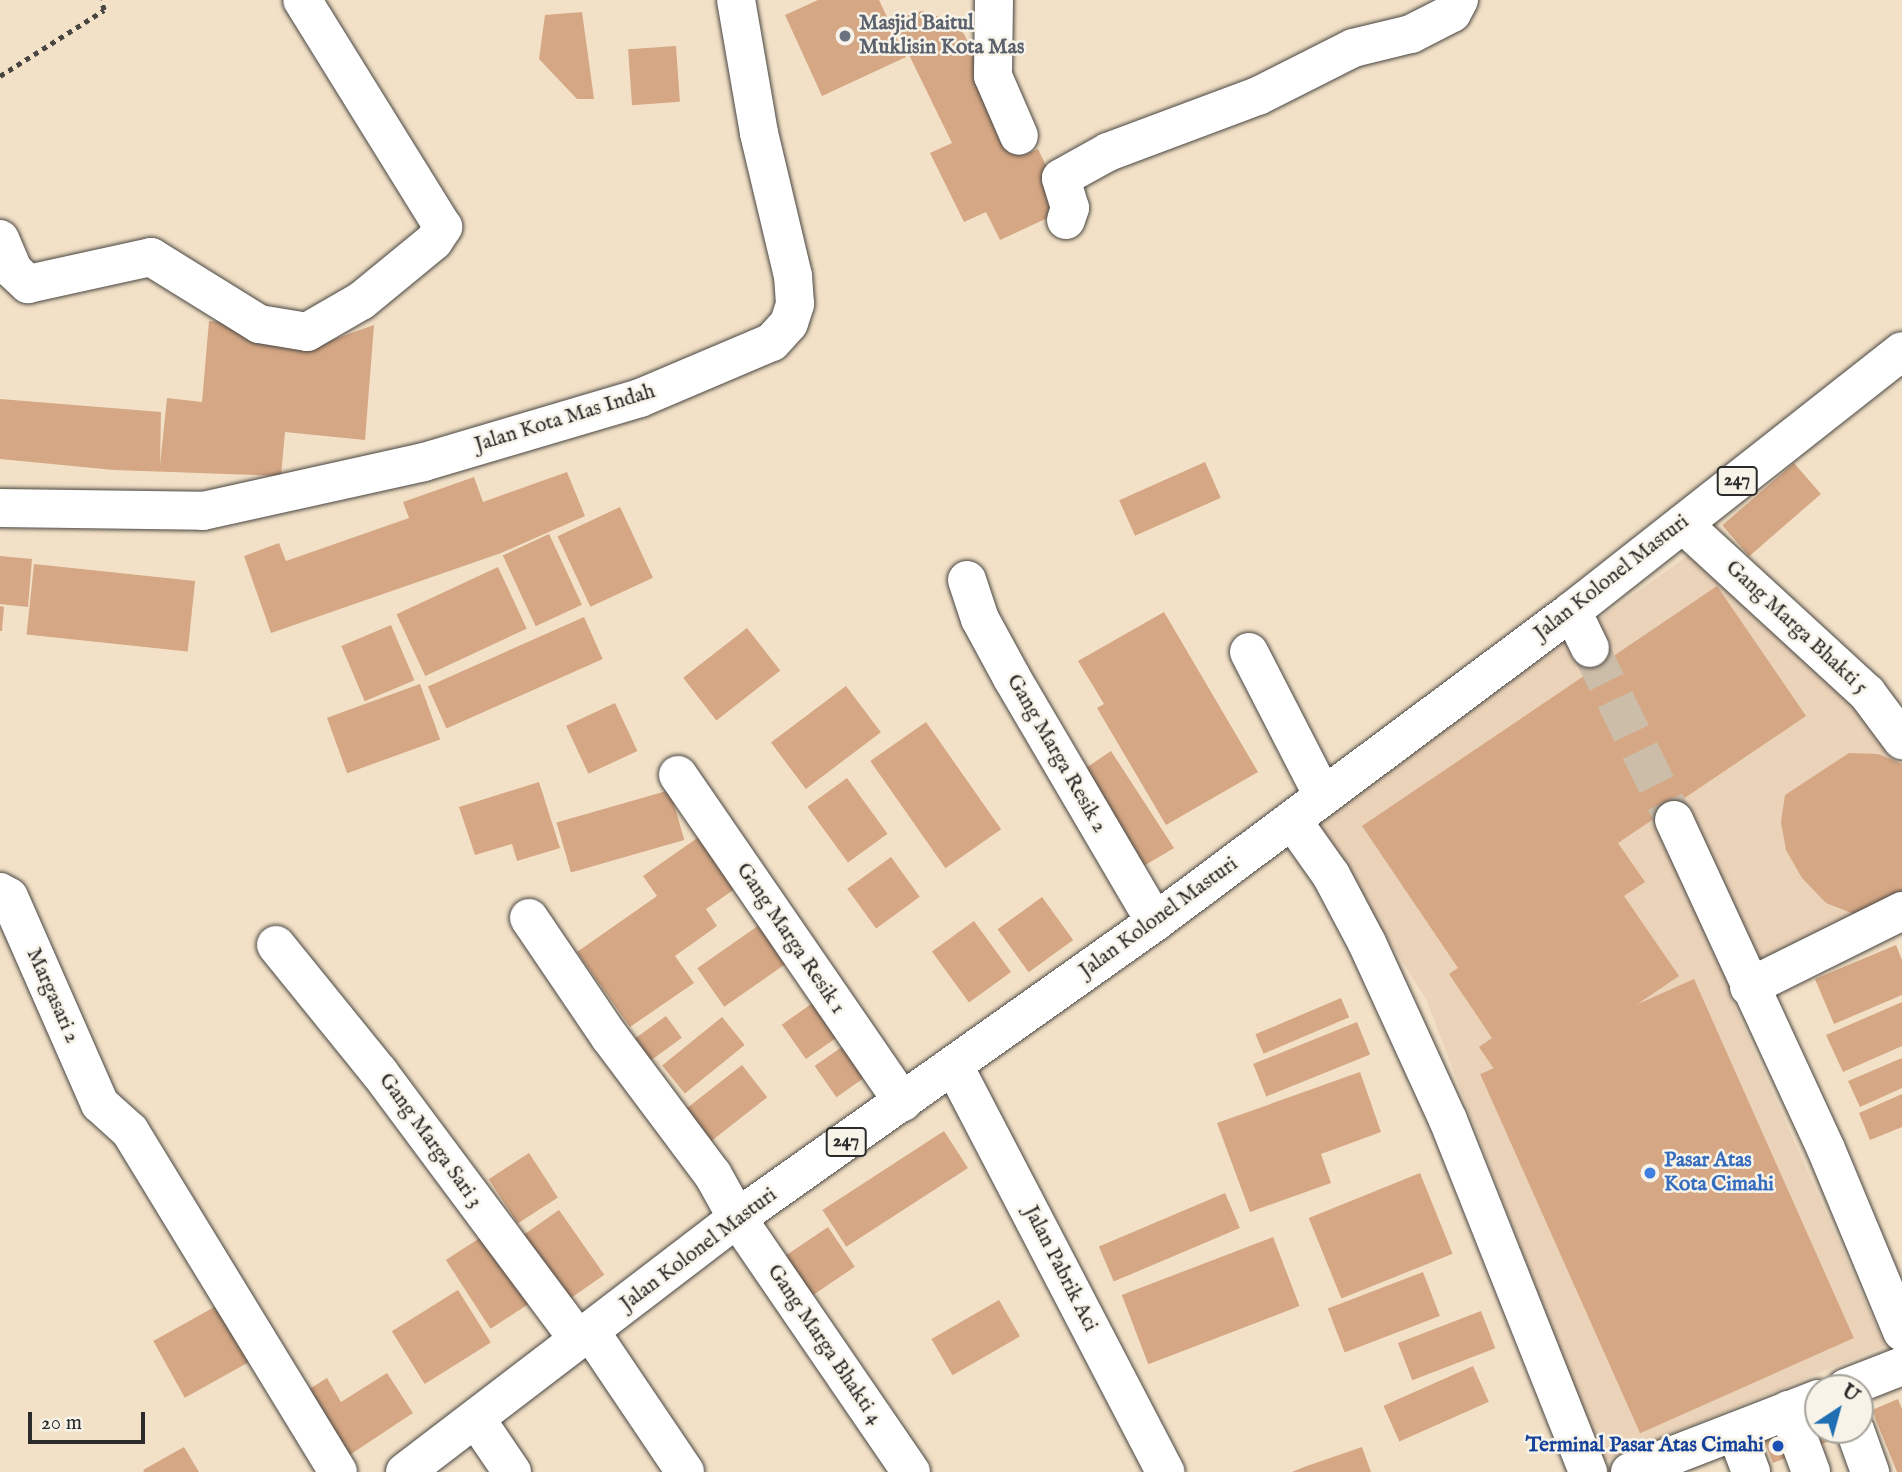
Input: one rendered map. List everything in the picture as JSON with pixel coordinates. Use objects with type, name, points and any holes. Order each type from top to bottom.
[{"type":"street","points":[[0,239],[13,270],[27,284],[151,257],[258,324],[307,332],[361,301],[434,241],[443,227],[302,0]]},
{"type":"street","name":"Jalan Kota Mas Indah","points":[[0,508],[216,508],[424,462],[640,398],[772,342],[789,323],[795,304],[793,276],[759,133],[736,0]]},
{"type":"street","points":[[994,0],[993,76],[1019,136]]},
{"type":"street","points":[[1066,220],[1070,208],[1061,178],[1108,152],[1258,96],[1353,48],[1411,34],[1452,13],[1459,0]]},
{"type":"street","name":"Jalan Kolonel Masturi","points":[[405,1472],[476,1419],[575,1330],[954,1066],[1152,917],[1292,820],[1572,611],[1902,351]]},
{"type":"street","name":"Gang Marga Bhakti 5","points":[[1683,524],[1867,693],[1902,740]]},
{"type":"street","name":"Gang Marga Resik 2","points":[[967,580],[980,619],[1012,678],[1152,917]]},
{"type":"street","points":[[1572,611],[1590,648]]},
{"type":"street","points":[[1249,652],[1323,796]]},
{"type":"street","name":"Gang Marga Resik 1","points":[[678,775],[903,1102]]},
{"type":"street","points":[[1292,820],[1331,875],[1367,943],[1448,1120],[1588,1472]]},
{"type":"street","points":[[1674,820],[1749,988],[1826,1149],[1902,1332]]},
{"type":"street","name":"Margasari 2","points":[[0,892],[9,898],[100,1104],[130,1131],[336,1469]]},
{"type":"street","points":[[1749,988],[1902,911]]},
{"type":"street","name":"Gang Marga Bhakti 4","points":[[529,918],[609,1036],[713,1175],[737,1218],[911,1472]]},
{"type":"street","name":"Gang Marga Sari 3","points":[[276,945],[379,1072],[685,1472]]},
{"type":"street","name":"Jalan Pabrik Aci","points":[[954,1066],[1165,1472]]},
{"type":"street","points":[[1874,1377],[1902,1366]]},
{"type":"street","points":[[1652,1468],[1803,1405],[1811,1472]]},
{"type":"street","points":[[476,1419],[512,1472]]},
{"type":"street","points":[[1736,1432],[1751,1472]]},
{"type":"street","points":[[1860,1444],[1870,1472]]},
{"type":"path","points":[[0,76],[104,10],[101,0]]},
{"type":"shaded area","name":"Pasar Atas Kota Cimahi","points":[[1696,550],[1862,704],[1902,759],[1902,901],[1728,992],[1885,1346],[1817,1374],[1804,1374],[1804,1379],[1602,1462],[1426,999],[1314,821]]},
{"type":"building","name":"Masjid Baitul Muklisin Kota Mas","points":[[818,0],[879,0],[906,57],[822,96],[785,15]]},
{"type":"building","points":[[922,11],[951,21],[964,34],[1024,155],[1038,149],[1067,209],[1000,240],[986,212],[964,222],[930,153],[952,143],[892,20]]},
{"type":"building","points":[[582,12],[594,99],[577,99],[539,59],[545,15]]},
{"type":"building","points":[[676,46],[680,102],[632,105],[628,49]]},
{"type":"building","points":[[209,321],[246,324],[326,342],[374,325],[365,440],[285,432],[281,476],[114,470],[0,459],[0,399],[161,412],[160,465],[167,398],[202,402]]},
{"type":"building","points":[[1205,462],[1221,498],[1135,536],[1119,500]]},
{"type":"building","points":[[1794,463],[1821,494],[1749,556],[1722,525]]},
{"type":"building","points":[[567,472],[585,516],[501,553],[271,633],[244,556],[279,543],[286,561],[409,518],[403,502],[474,477],[483,502]]},
{"type":"building","points":[[620,507],[653,578],[590,607],[557,536]]},
{"type":"building","points":[[549,534],[582,605],[536,626],[503,556]]},
{"type":"building","points":[[0,556],[32,559],[28,607],[0,604]]},
{"type":"building","points":[[34,564],[195,581],[188,652],[27,635]]},
{"type":"building","points":[[498,567],[527,629],[425,676],[396,614]]},
{"type":"building","points":[[1717,586],[1806,716],[1618,843],[1645,882],[1624,896],[1679,976],[1509,1091],[1479,1047],[1492,1038],[1449,974],[1458,968],[1362,826]]},
{"type":"building","points":[[0,606],[4,607],[2,631],[0,631]]},
{"type":"building","points":[[1164,612],[1258,772],[1166,825],[1097,708],[1104,704],[1078,661]]},
{"type":"building","points":[[584,617],[603,659],[446,729],[428,687]]},
{"type":"building","points":[[391,625],[414,680],[365,701],[341,646]]},
{"type":"building","points":[[747,628],[780,671],[716,720],[683,678]]},
{"type":"building","points":[[420,684],[440,739],[347,773],[327,718]]},
{"type":"building","points":[[846,686],[881,732],[806,789],[771,743]]},
{"type":"building","points":[[615,703],[637,751],[588,774],[566,726]]},
{"type":"building","points":[[926,722],[1001,829],[945,868],[870,761]]},
{"type":"building","points":[[1111,751],[1174,848],[1132,873],[1077,774]]},
{"type":"building","points":[[1849,753],[1878,754],[1902,764],[1902,902],[1854,914],[1826,903],[1802,878],[1786,850],[1781,822],[1785,795]]},
{"type":"building","points":[[847,778],[888,834],[848,863],[807,807]]},
{"type":"building","points":[[539,782],[560,848],[517,861],[512,844],[475,855],[459,807]]},
{"type":"building","points":[[670,790],[684,840],[571,873],[557,823]]},
{"type":"building","points":[[703,834],[739,886],[706,909],[717,926],[675,956],[694,983],[630,1027],[577,952],[657,896],[643,876]]},
{"type":"building","points":[[891,857],[920,897],[876,928],[847,889]]},
{"type":"building","points":[[1042,897],[1073,940],[1029,972],[998,929]]},
{"type":"building","points":[[974,921],[1011,972],[969,1003],[932,952]]},
{"type":"building","points":[[762,923],[789,962],[724,1007],[697,968]]},
{"type":"building","points":[[1896,945],[1902,960],[1902,995],[1834,1024],[1815,979]]},
{"type":"building","points":[[1694,979],[1854,1338],[1640,1433],[1480,1074]]},
{"type":"building","points":[[1341,998],[1349,1017],[1264,1054],[1255,1034]]},
{"type":"building","points":[[817,1000],[841,1034],[806,1059],[782,1025]]},
{"type":"building","points":[[1902,1002],[1902,1046],[1843,1072],[1826,1035]]},
{"type":"building","points":[[666,1016],[682,1038],[649,1062],[633,1040]]},
{"type":"building","points":[[722,1017],[745,1045],[685,1093],[662,1065]]},
{"type":"building","points":[[1357,1022],[1370,1054],[1266,1096],[1253,1064]]},
{"type":"building","points":[[849,1042],[871,1073],[836,1097],[815,1066]]},
{"type":"building","points":[[1902,1058],[1902,1088],[1860,1107],[1848,1081]]},
{"type":"building","points":[[742,1065],[767,1097],[708,1143],[683,1111]]},
{"type":"building","points":[[1360,1072],[1381,1132],[1321,1154],[1331,1183],[1250,1212],[1217,1123]]},
{"type":"building","points":[[1902,1094],[1902,1127],[1870,1140],[1859,1113]]},
{"type":"building","points":[[944,1131],[968,1168],[846,1247],[822,1210]]},
{"type":"building","points":[[529,1153],[558,1197],[518,1224],[489,1179]]},
{"type":"building","points":[[1420,1173],[1453,1254],[1341,1299],[1309,1218]]},
{"type":"building","points":[[1225,1193],[1240,1228],[1114,1282],[1099,1247]]},
{"type":"building","points":[[559,1210],[604,1275],[561,1305],[516,1240]]},
{"type":"building","points":[[828,1227],[855,1267],[807,1299],[780,1259]]},
{"type":"building","points":[[492,1230],[537,1299],[491,1329],[446,1260]]},
{"type":"building","points":[[1273,1237],[1300,1306],[1148,1364],[1122,1295]]},
{"type":"building","points":[[1423,1272],[1440,1316],[1345,1352],[1328,1309]]},
{"type":"building","points":[[458,1290],[491,1343],[425,1384],[392,1331]]},
{"type":"building","points":[[999,1300],[1020,1336],[952,1375],[931,1339]]},
{"type":"building","points":[[218,1305],[250,1362],[185,1398],[153,1341]]},
{"type":"building","points":[[1481,1311],[1495,1348],[1412,1380],[1398,1343]]},
{"type":"building","points":[[1473,1366],[1489,1402],[1399,1441],[1383,1406]]},
{"type":"building","points":[[387,1373],[413,1413],[345,1458],[303,1393],[327,1378],[341,1402]]},
{"type":"building","points":[[1898,1399],[1902,1409],[1902,1472],[1897,1472],[1874,1409]]},
{"type":"building","points":[[1804,1416],[1804,1444],[1822,1444],[1773,1463],[1761,1433]]},
{"type":"building","points":[[184,1447],[199,1472],[144,1472],[143,1470]]},
{"type":"building","points":[[1362,1447],[1371,1472],[1292,1472],[1304,1467]]},
{"type":"tunnel","points":[[1590,648],[1674,820]]},
{"type":"place","name":"Masjid Baitul Muklisin Kota Mas","points":[[845,36]]},
{"type":"place","name":"Pasar Atas Kota Cimahi","points":[[1650,1173]]},
{"type":"place","name":"Terminal Pasar Atas Cimahi","points":[[1778,1446]]}]
